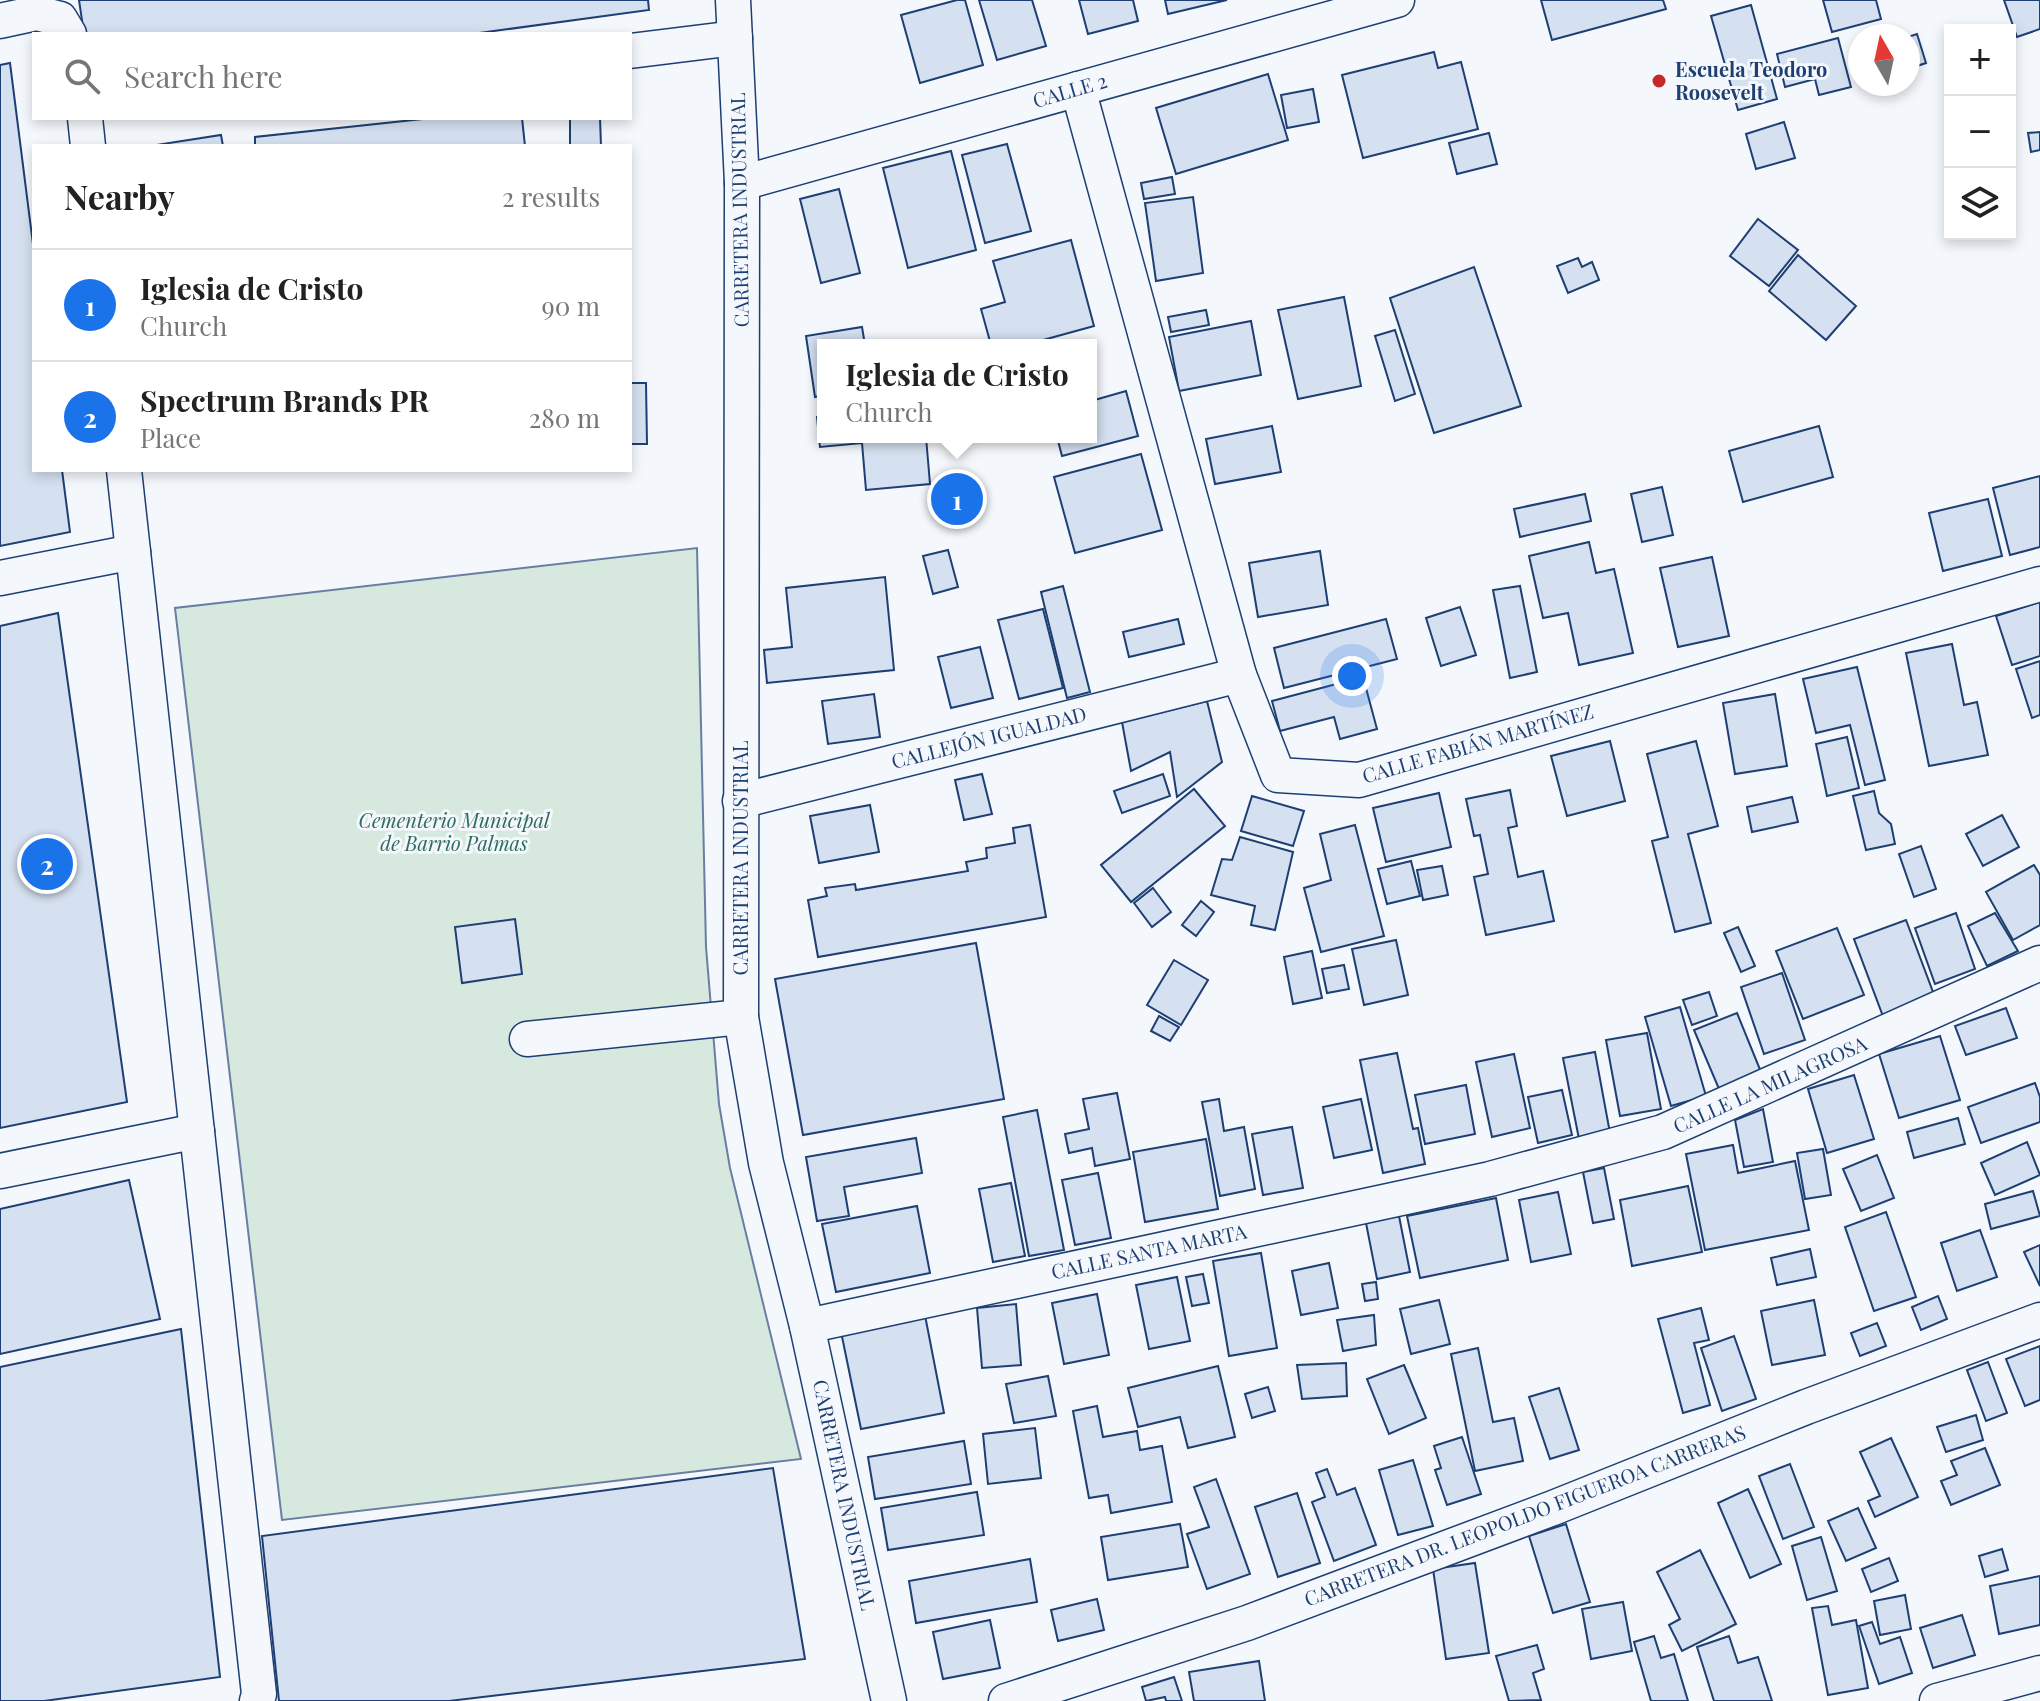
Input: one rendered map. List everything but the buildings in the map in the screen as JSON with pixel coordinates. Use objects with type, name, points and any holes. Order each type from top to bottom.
[{"type":"street","name":"CARRETERA INDUSTRIAL","points":[[733,0],[742,183],[741,1017],[766,1163],[807,1326],[889,1701]]},
{"type":"street","name":"CALLE 2","points":[[742,183],[1397,0]]},
{"type":"street","points":[[0,21],[37,13],[60,19],[68,32]]},
{"type":"street","points":[[632,51],[735,38]]},
{"type":"street","name":"CALLE FABIÁN MARTÍNEZ","points":[[1078,89],[1239,675],[1278,775],[1359,780],[2040,584]]},
{"type":"street","points":[[85,120],[88,144]]},
{"type":"street","points":[[124,472],[259,1694],[257,1701]]},
{"type":"street","points":[[0,578],[133,552]]},
{"type":"street","name":"CALLEJÓN IGUALDAD","points":[[740,801],[1239,675]]},
{"type":"street","name":"CALLE LA MILAGROSA","points":[[1490,1179],[1663,1132],[2040,963]]},
{"type":"street","points":[[527,1039],[741,1017]]},
{"type":"street","points":[[0,1171],[197,1131]]},
{"type":"street","name":"CALLE SANTA MARTA","points":[[807,1326],[1490,1179]]},
{"type":"street","name":"CARRETERA DR. LEOPOLDO FIGUEROA CARRERAS","points":[[1006,1701],[1247,1623],[2040,1320]]},
{"type":"street","points":[[1937,1701],[2040,1673]]},
{"type":"green space","name":"Cementerio Municipal de Barrio Palmas","points":[[697,548],[706,947],[719,1104],[730,1168],[801,1459],[282,1520],[175,608]]},
{"type":"place","name":"Escuela Teodoro Roosevelt","points":[[1659,81]]},
{"type":"place","name":"Iglesia de Cristo","points":[[957,499]]},
{"type":"place","name":"Spectrum Brands PR","points":[[47,864]]}]
